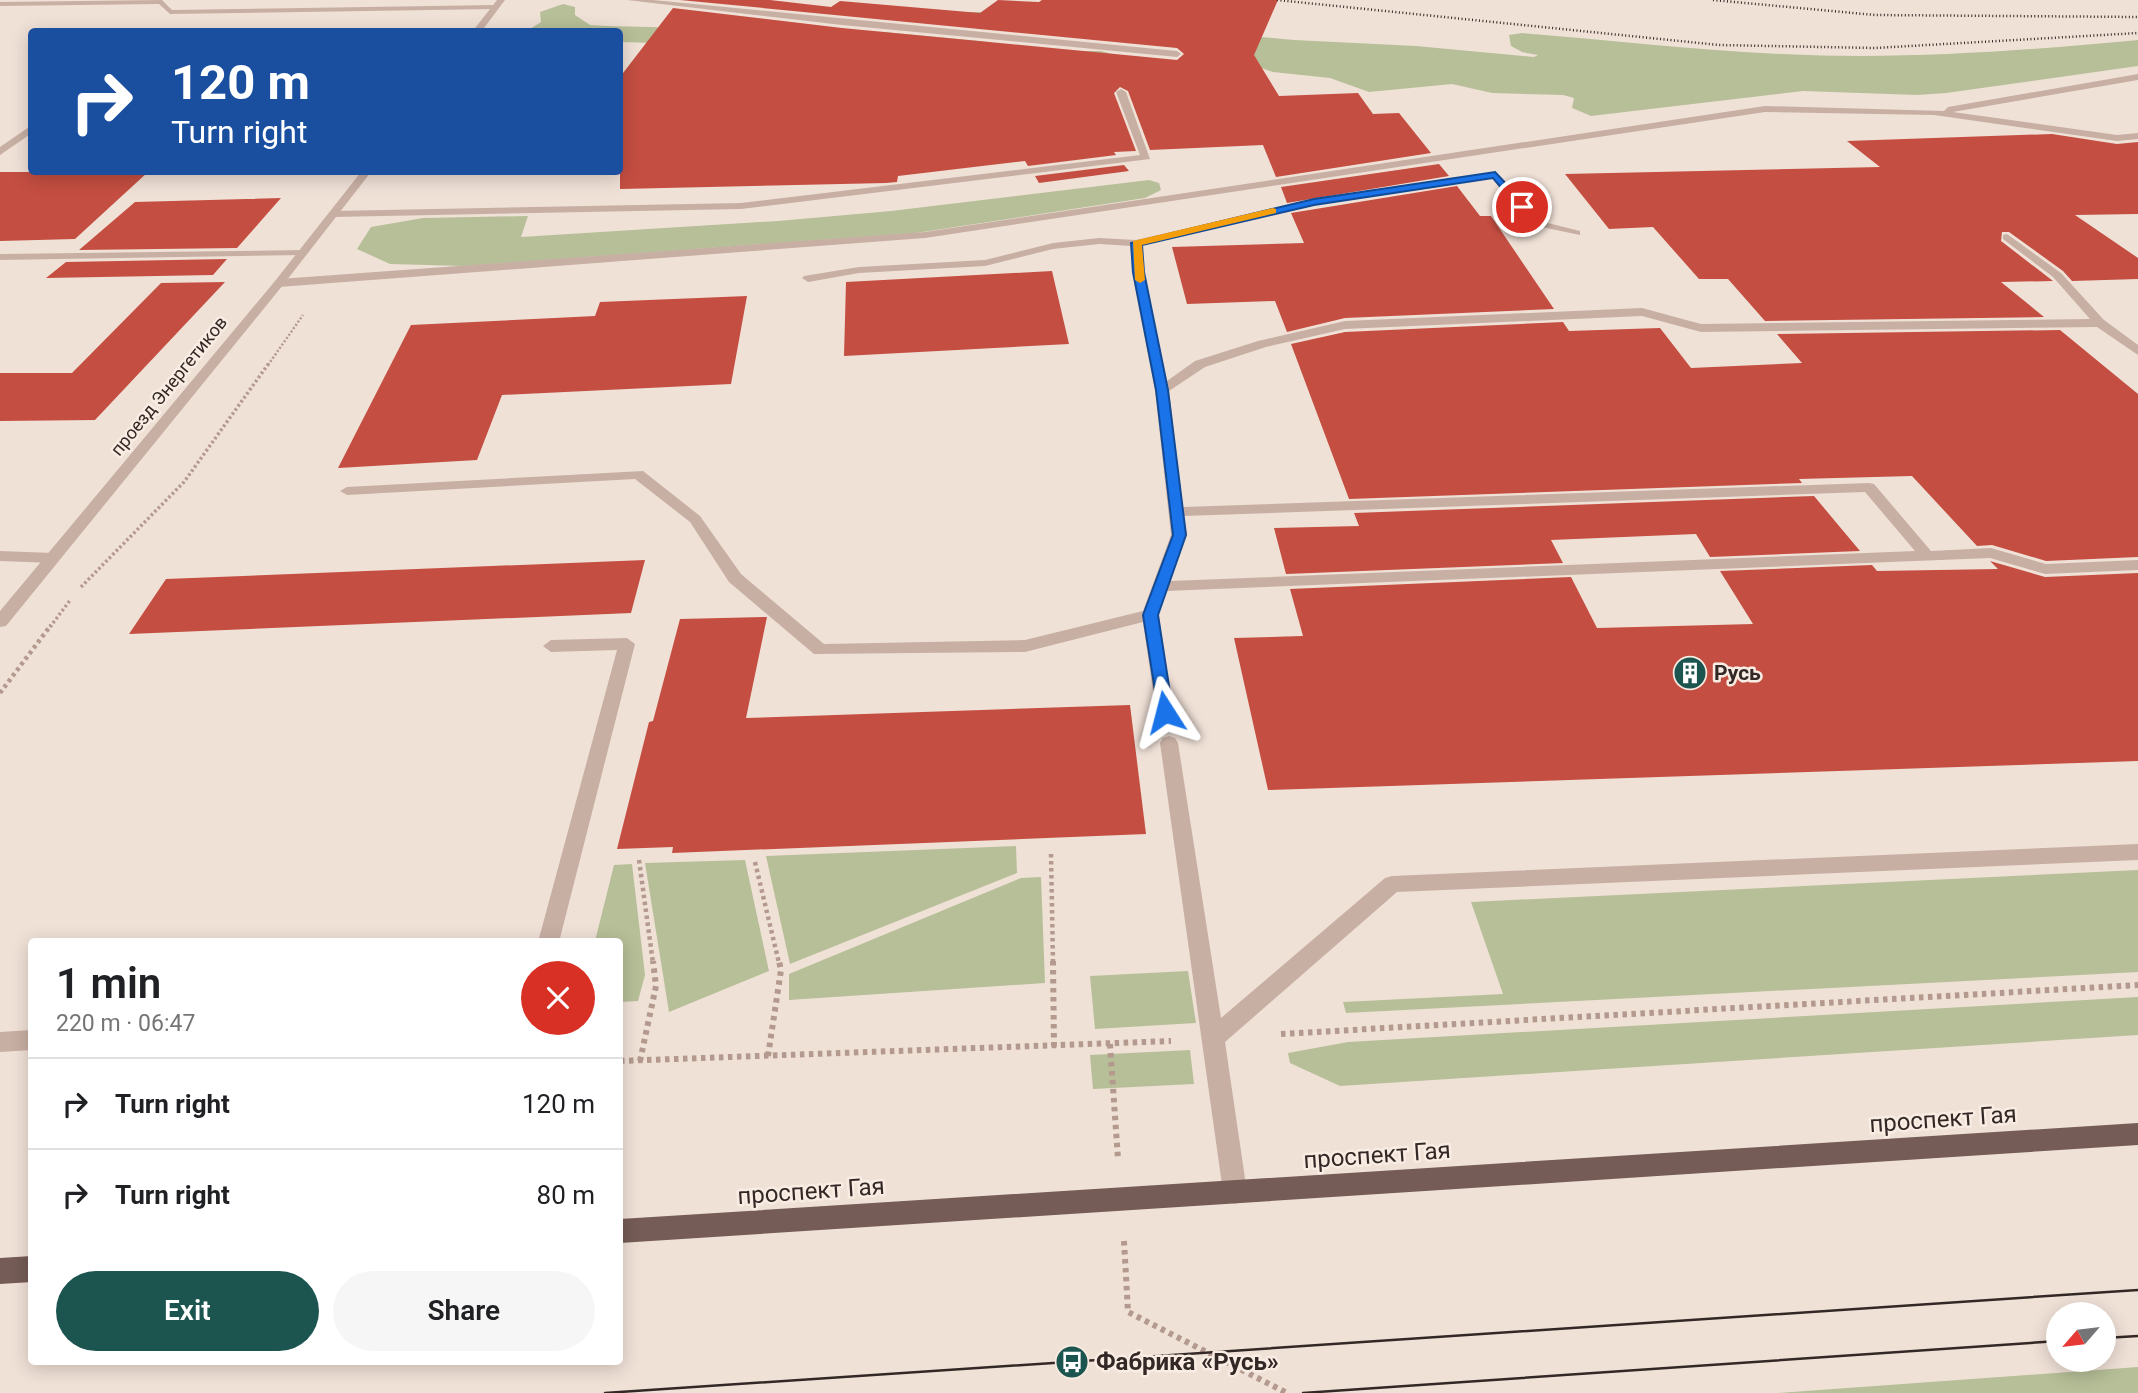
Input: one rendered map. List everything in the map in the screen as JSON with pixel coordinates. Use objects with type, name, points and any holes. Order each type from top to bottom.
[{"type":"main road","name":"проспект Гая","points":[[623,1231],[2138,1134]]},
{"type":"main road","points":[[0,1271],[28,1269]]},
{"type":"street","points":[[631,0],[856,25],[1177,54]]},
{"type":"street","points":[[0,4],[161,2],[170,12],[498,4]]},
{"type":"street","points":[[479,28],[498,4]]},
{"type":"street","points":[[1934,112],[2138,77]]},
{"type":"street","points":[[333,214],[741,206],[1146,157],[1121,92]]},
{"type":"street","points":[[279,283],[925,235],[1765,109],[1934,112],[2118,138],[2138,136]]},
{"type":"street","points":[[0,152],[28,131]]},
{"type":"street","name":"проезд Энергетиков","points":[[0,622],[279,283],[364,175]]},
{"type":"street","points":[[808,278],[859,270],[985,263],[1053,246],[1088,242],[1136,243],[1314,202],[1495,175],[1536,223],[1576,233]]},
{"type":"street","points":[[2007,237],[2057,275],[2099,323],[2138,351]]},
{"type":"street","points":[[1136,243],[1162,390],[1180,535],[1150,615],[1165,712]]},
{"type":"street","points":[[0,257],[303,252]]},
{"type":"street","points":[[1162,390],[1200,364],[1262,344],[1345,325],[1642,312],[1701,328],[2099,323]]},
{"type":"street","points":[[347,491],[638,474],[695,519],[735,578],[820,650],[1025,646],[1150,615]]},
{"type":"street","points":[[1177,512],[1869,487],[1926,555]]},
{"type":"street","points":[[1161,586],[1991,553],[2045,569],[2138,565]]},
{"type":"street","points":[[0,556],[53,558]]},
{"type":"street","points":[[549,938],[627,644],[551,646]]},
{"type":"street","points":[[1169,743],[1236,1192]]},
{"type":"street","points":[[1213,1038],[1392,884],[2138,852]]},
{"type":"street","points":[[0,1042],[28,1040]]},
{"type":"path","points":[[80,588],[184,482],[329,279]]},
{"type":"path","points":[[0,693],[72,598]]},
{"type":"path","points":[[1051,855],[1054,1047]]},
{"type":"path","points":[[639,860],[656,986],[640,1061]]},
{"type":"path","points":[[755,862],[781,970],[768,1056]]},
{"type":"path","points":[[623,1062],[1054,1047],[2138,985]]},
{"type":"path","points":[[1129,1312],[1287,1393]]},
{"type":"green space","points":[[563,4],[575,7],[575,15],[590,25],[884,32],[980,41],[1045,51],[1101,51],[1124,57],[623,42],[623,28],[531,28],[541,22],[540,12]]},
{"type":"green space","points":[[935,12],[982,12],[1294,40],[1416,46],[1534,57],[1538,55],[1522,52],[1511,46],[1509,35],[1522,33],[1717,50],[1826,56],[1960,53],[2138,40],[2138,66],[1946,93],[1917,95],[1803,91],[1591,116],[1572,108],[1574,98],[1563,95],[1492,93],[1452,84],[1369,92],[1330,78],[1273,72],[1197,46]]},
{"type":"green space","points":[[1149,180],[1159,183],[1161,190],[1145,198],[916,233],[464,266],[390,264],[357,249],[371,227],[423,218],[528,216],[521,237],[891,211]]},
{"type":"green space","points":[[1016,846],[1017,873],[790,964],[766,856]]},
{"type":"green space","points":[[745,860],[769,971],[669,1012],[645,863]]},
{"type":"green space","points":[[632,864],[645,975],[638,1001],[623,1002],[623,938],[596,938],[614,865]]},
{"type":"green space","points":[[2138,870],[2138,972],[1346,1013],[1343,1002],[1503,994],[1471,902]]},
{"type":"green space","points":[[1041,877],[1045,983],[789,1000],[789,974],[1021,878]]},
{"type":"green space","points":[[1188,971],[1196,1023],[1095,1029],[1090,976]]},
{"type":"green space","points":[[2138,997],[2138,1035],[1340,1086],[1290,1063],[1288,1053],[1348,1042]]},
{"type":"green space","points":[[1190,1050],[1194,1084],[1093,1089],[1090,1055]]},
{"type":"green space","points":[[2138,1367],[2138,1393],[1778,1393],[2069,1372],[2116,1372],[2116,1369]]},
{"type":"building","points":[[680,0],[770,0],[831,7],[840,1],[980,13],[998,0],[1278,0],[1254,55],[1279,96],[1358,93],[1373,114],[1399,113],[1431,153],[1276,177],[1263,145],[1150,150],[1128,91],[1120,87],[1114,93],[1136,151],[1028,166],[1025,161],[898,176],[897,182],[886,183],[620,189],[620,175],[623,175],[623,73],[673,8],[842,28],[1177,60],[1184,54],[1177,48]]},
{"type":"building","points":[[2052,134],[2117,144],[2138,142],[2138,214],[2075,215],[2138,258],[2138,279],[2072,281],[2063,271],[2009,232],[2002,232],[2001,241],[2053,281],[2001,282],[2044,317],[1765,321],[1728,279],[1699,279],[1653,227],[1609,229],[1565,174],[1880,167],[1847,141]]},
{"type":"building","points":[[1439,164],[1449,176],[1287,203],[1281,187]]},
{"type":"building","points":[[1124,165],[1129,171],[1039,183],[1035,176]]},
{"type":"building","points":[[0,172],[28,172],[28,175],[145,175],[75,239],[0,241]]},
{"type":"building","points":[[1457,186],[1480,216],[1491,216],[1554,309],[1345,318],[1287,332],[1275,301],[1187,304],[1172,247],[1304,243],[1291,213]]},
{"type":"building","points":[[281,198],[237,248],[79,250],[135,202]]},
{"type":"building","points":[[227,259],[213,275],[46,278],[66,262]]},
{"type":"building","points":[[1052,271],[1069,344],[844,356],[846,282]]},
{"type":"building","points":[[225,282],[95,420],[0,421],[0,373],[72,373],[161,283]]},
{"type":"building","points":[[747,296],[731,384],[502,395],[477,460],[338,468],[411,325],[595,316],[600,302]]},
{"type":"building","points":[[1563,322],[1569,331],[1660,328],[1691,368],[1802,363],[1777,334],[2060,330],[2138,394],[2138,557],[2046,561],[1992,545],[1977,546],[1912,476],[1799,479],[1802,483],[1349,499],[1291,344],[1345,332]]},
{"type":"building","points":[[1814,496],[1860,551],[1710,557],[1696,534],[1551,540],[1563,563],[1286,574],[1274,528],[1359,526],[1354,513]]},
{"type":"building","points":[[645,560],[631,613],[129,634],[166,579]]},
{"type":"building","name":"Русь","points":[[1990,561],[2045,577],[2138,573],[2138,761],[1268,790],[1234,638],[1303,636],[1290,589],[1571,577],[1597,628],[1753,624],[1720,571],[1872,565],[1877,571],[1998,569]]},
{"type":"building","points":[[767,617],[746,718],[1130,705],[1146,834],[672,853],[673,847],[617,849],[649,722],[653,721],[680,619]]},
{"type":"tram line","points":[[605,1393],[2138,1290]]},
{"type":"tram line","points":[[2116,1337],[2138,1336]]},
{"type":"tram line","points":[[1303,1393],[2046,1342]]},
{"type":"railway","points":[[1277,0],[1719,45],[1875,48],[2138,33]]},
{"type":"railway","points":[[1713,0],[1875,15],[2138,17]]},
{"type":"slow traffic","points":[[1140,280],[1136,243],[1273,211]]},
{"type":"place","name":"Русь","points":[[1690,673]]},
{"type":"place","name":"Фабрика «Русь»","points":[[1072,1362]]},
{"type":"route","points":[[1165,712],[1150,615],[1180,535],[1162,390],[1136,243],[1314,202],[1495,175],[1522,207]]}]
